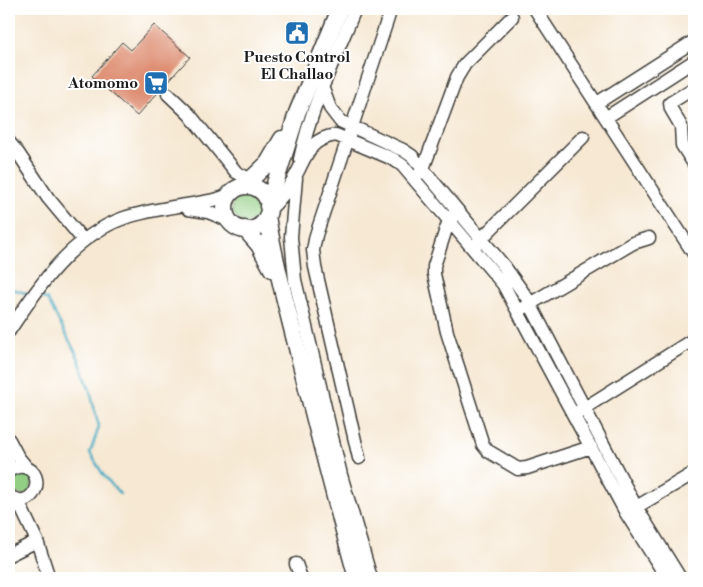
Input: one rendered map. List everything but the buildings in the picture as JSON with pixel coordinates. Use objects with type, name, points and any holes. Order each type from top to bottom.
[{"type":"main road","points":[[297,114],[268,164],[227,200],[226,211],[234,225],[250,229],[261,225],[268,211],[297,114],[340,9]]},
{"type":"main road","points":[[241,187],[255,187],[267,199],[274,252],[345,513],[357,578]]},
{"type":"main road","points":[[245,229],[265,255],[285,296]]},
{"type":"street","points":[[336,478],[294,273],[291,238],[296,176],[305,137],[322,87],[356,9]]},
{"type":"street","points":[[359,458],[315,267],[313,250],[316,235],[391,9]]},
{"type":"street","points":[[535,9],[607,117],[694,254]]},
{"type":"street","points":[[415,179],[423,169],[457,77],[465,64],[512,17]]},
{"type":"street","points":[[597,103],[694,41]]},
{"type":"street","points":[[607,117],[694,61]]},
{"type":"street","points":[[316,70],[333,115],[340,121],[404,150],[412,156],[423,169],[453,215]]},
{"type":"street","points":[[694,88],[670,103],[671,109],[681,126],[682,145],[694,164]]},
{"type":"street","points":[[11,327],[48,277],[83,240],[102,227],[124,218],[155,210],[218,200],[241,187],[236,172],[189,114],[168,94]]},
{"type":"street","points":[[268,211],[282,198],[296,176],[304,157],[316,142],[327,136],[336,135],[393,159],[402,165],[453,215],[477,243],[503,284],[524,307],[667,578]]},
{"type":"street","points":[[477,243],[583,137]]},
{"type":"street","points":[[9,142],[48,198],[83,240]]},
{"type":"street","points":[[173,208],[208,212],[230,221]]},
{"type":"street","points":[[453,215],[434,266],[434,274],[447,332],[483,445],[488,451],[518,469],[527,468],[591,447]]},
{"type":"street","points":[[524,307],[633,243],[650,238]]},
{"type":"street","points":[[578,411],[694,339]]},
{"type":"street","points":[[578,411],[591,447],[631,510],[680,578]]},
{"type":"street","points":[[9,440],[18,457],[34,475],[36,480],[35,491],[32,495],[23,500],[12,499]]},
{"type":"street","points":[[9,471],[17,467],[27,468]]},
{"type":"street","points":[[631,510],[694,473]]},
{"type":"street","points":[[32,495],[37,541],[49,578]]},
{"type":"street","points":[[12,499],[37,541]]},
{"type":"street","points":[[345,513],[372,578]]},
{"type":"street","points":[[9,555],[37,541]]},
{"type":"street","points":[[296,564],[300,578]]},
{"type":"green space","points":[[247,193],[258,197],[262,208],[258,219],[247,223],[236,219],[232,208],[236,197]]},
{"type":"green space","points":[[17,469],[33,476],[30,495],[9,493],[9,474]]},
{"type":"waterway","points":[[9,288],[29,294]]},
{"type":"waterway","points":[[37,296],[47,299],[78,357],[90,391],[99,427],[90,453],[104,476],[120,494]]},
{"type":"place","name":"Puesto Control El Challao","points":[[297,33]]},
{"type":"place","name":"Atomomo","points":[[156,83]]}]
